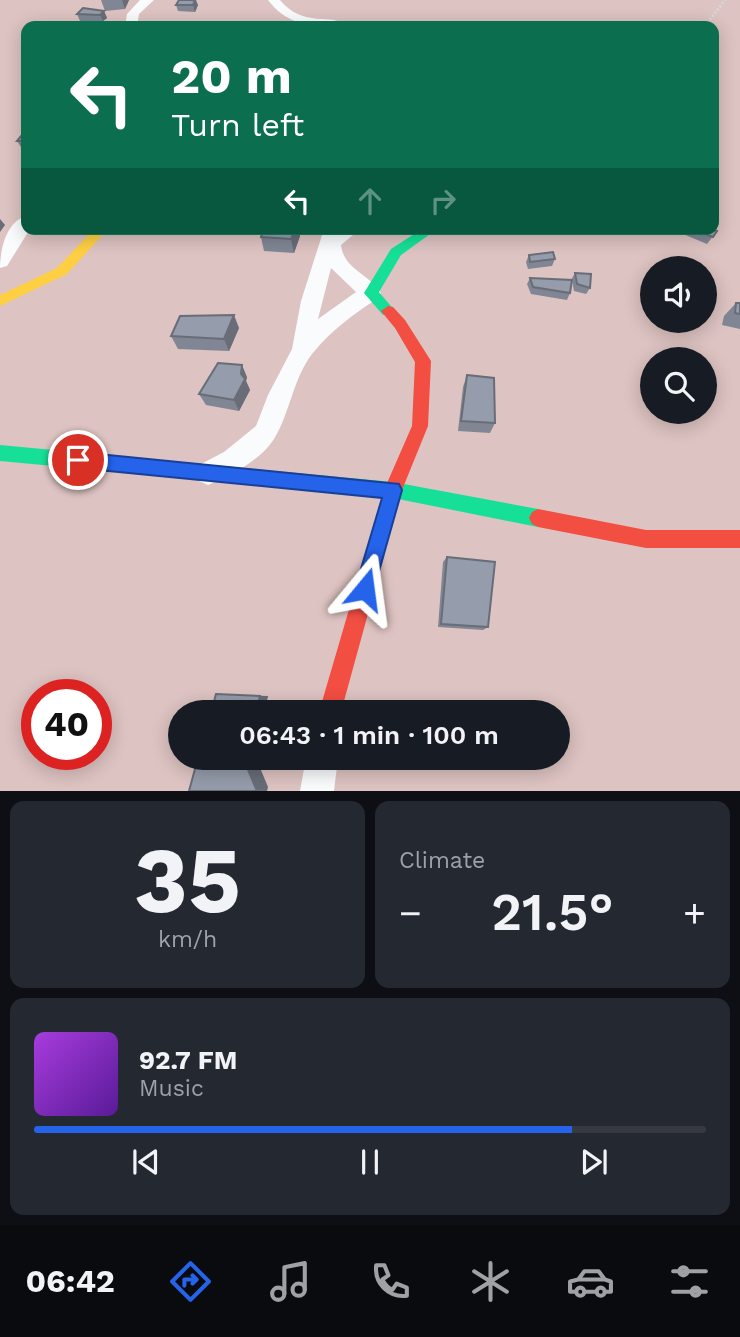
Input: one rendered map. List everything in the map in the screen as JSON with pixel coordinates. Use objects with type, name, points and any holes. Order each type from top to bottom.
[{"type":"street","points":[[130,21],[136,8],[149,0]]},
{"type":"street","points":[[274,0],[279,8],[298,21]]},
{"type":"street","points":[[0,261],[21,230]]},
{"type":"street","points":[[0,302],[62,271],[96,235]]},
{"type":"street","points":[[208,473],[233,460],[265,433],[279,395],[303,350],[333,317],[371,293],[396,252],[422,235]]},
{"type":"street","points":[[331,237],[341,271],[371,293],[400,324],[423,361],[420,426],[393,490],[333,700]]},
{"type":"street","points":[[303,350],[311,301],[331,237]]},
{"type":"street","points":[[0,453],[393,490],[646,539],[740,539]]},
{"type":"street","points":[[317,791],[320,770]]},
{"type":"path","points":[[709,21],[725,0]]},
{"type":"shaded area","points":[[0,0],[740,0],[740,791],[0,791]]},
{"type":"building","points":[[179,0],[195,0],[193,5],[176,5]]},
{"type":"building","points":[[83,8],[104,11],[100,15],[77,14]]},
{"type":"building","points":[[262,235],[293,235],[291,239],[261,237]]},
{"type":"building","points":[[553,252],[555,259],[530,262],[529,255]]},
{"type":"building","points":[[575,273],[591,274],[590,288],[577,284]]},
{"type":"building","points":[[530,278],[572,280],[570,293],[533,287]]},
{"type":"building","points":[[736,303],[740,303],[740,314],[735,313]]},
{"type":"building","points":[[234,315],[224,339],[171,336],[180,316]]},
{"type":"building","points":[[218,363],[242,365],[241,374],[245,379],[234,400],[199,394]]},
{"type":"building","points":[[467,375],[494,378],[495,423],[461,421]]},
{"type":"building","points":[[447,557],[495,562],[488,627],[441,624]]},
{"type":"building","points":[[216,694],[260,696],[259,700],[214,700]]},
{"type":"building","points":[[195,770],[248,770],[257,791],[189,791]]},
{"type":"traffic: fast","points":[[388,311],[371,293],[396,252],[422,235]]},
{"type":"traffic: fast","points":[[0,453],[393,490],[538,518]]},
{"type":"traffic: slow","points":[[0,301],[62,271],[96,235]]},
{"type":"traffic: jam","points":[[333,700],[393,490],[420,426],[423,361],[400,324],[388,311]]},
{"type":"traffic: jam","points":[[538,518],[646,539],[740,539]]},
{"type":"route","points":[[78,460],[393,490],[365,589]]}]
